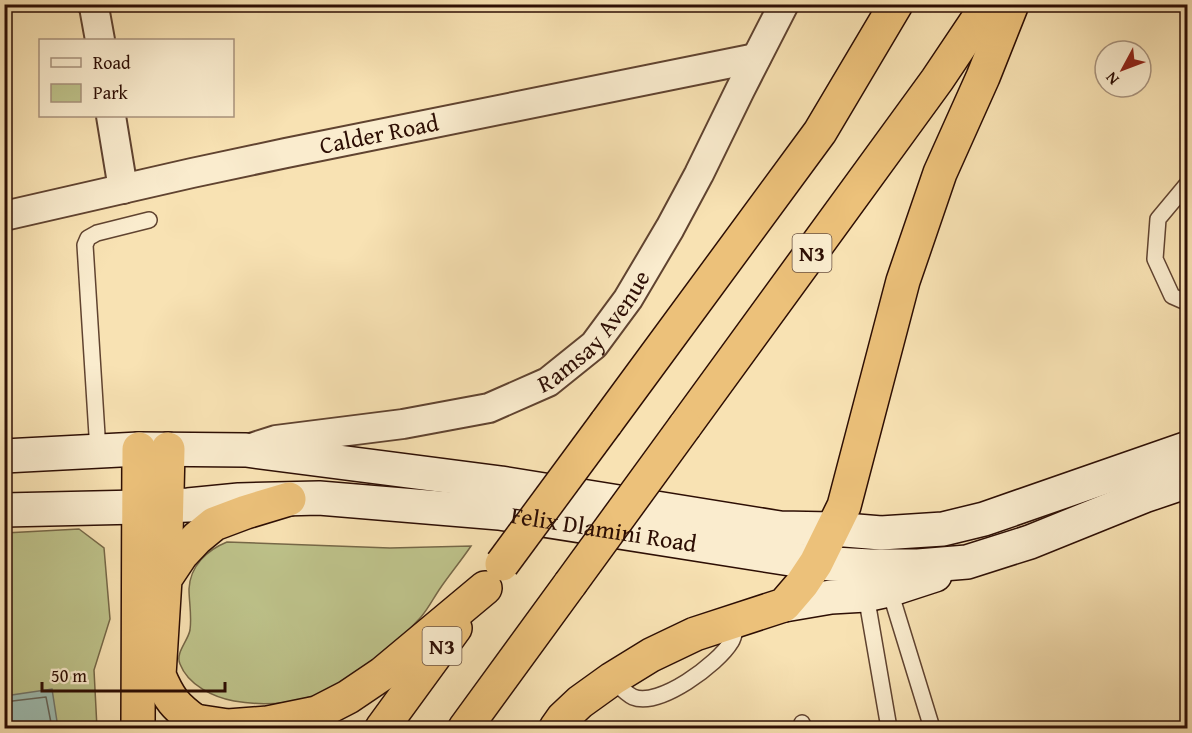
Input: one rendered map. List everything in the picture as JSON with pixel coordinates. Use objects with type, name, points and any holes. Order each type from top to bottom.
[{"type":"highway","name":"N3","points":[[382,729],[820,132],[896,4]]},
{"type":"highway","name":"N3","points":[[465,729],[931,90],[988,4]]},
{"type":"highway","points":[[556,729],[563,718],[580,702],[651,655],[686,638],[784,605],[816,563],[844,506],[903,281],[940,173],[983,77],[1012,4]]},
{"type":"highway","points":[[138,729],[153,506],[154,449]]},
{"type":"highway","points":[[165,579],[180,555],[214,524],[289,499]]},
{"type":"highway","points":[[153,506],[165,579],[159,675],[165,689],[190,725],[228,726],[311,721],[382,674],[494,576]]},
{"type":"main road","name":"Felix Dlamini Road","points":[[4,456],[154,449],[246,450],[501,483],[780,528],[833,529],[881,534],[943,529],[984,519],[1188,448]]},
{"type":"main road","points":[[784,605],[831,597],[881,584],[926,579],[967,562],[1030,542],[1144,495],[1188,481]]},
{"type":"main road","name":"Felix Dlamini Road","points":[[4,510],[319,498],[499,513],[816,563],[881,584]]},
{"type":"street","points":[[92,4],[100,39]]},
{"type":"street","name":"Ramsay Avenue","points":[[246,450],[276,440],[403,424],[489,408],[548,382],[594,345],[628,299],[670,228],[783,4]]},
{"type":"street","name":"Calder Road","points":[[4,216],[286,153],[756,58]]},
{"type":"street","points":[[111,117],[123,189]]},
{"type":"lane","points":[[1188,183],[1158,219],[1155,259],[1172,296],[1188,303]]},
{"type":"lane","points":[[98,452],[85,245],[88,238],[97,233],[149,220]]},
{"type":"lane","points":[[881,584],[889,729]]},
{"type":"lane","points":[[881,584],[932,729]]},
{"type":"green space","points":[[79,529],[104,548],[110,619],[94,670],[97,728],[5,728],[5,533]]},
{"type":"green space","points":[[227,542],[390,548],[471,546],[421,617],[381,654],[325,692],[300,700],[260,704],[234,701],[202,689],[189,678],[179,660],[180,651],[190,630],[189,589],[193,573],[206,554]]},
{"type":"water","points":[[52,689],[58,728],[5,728],[5,696]]}]
